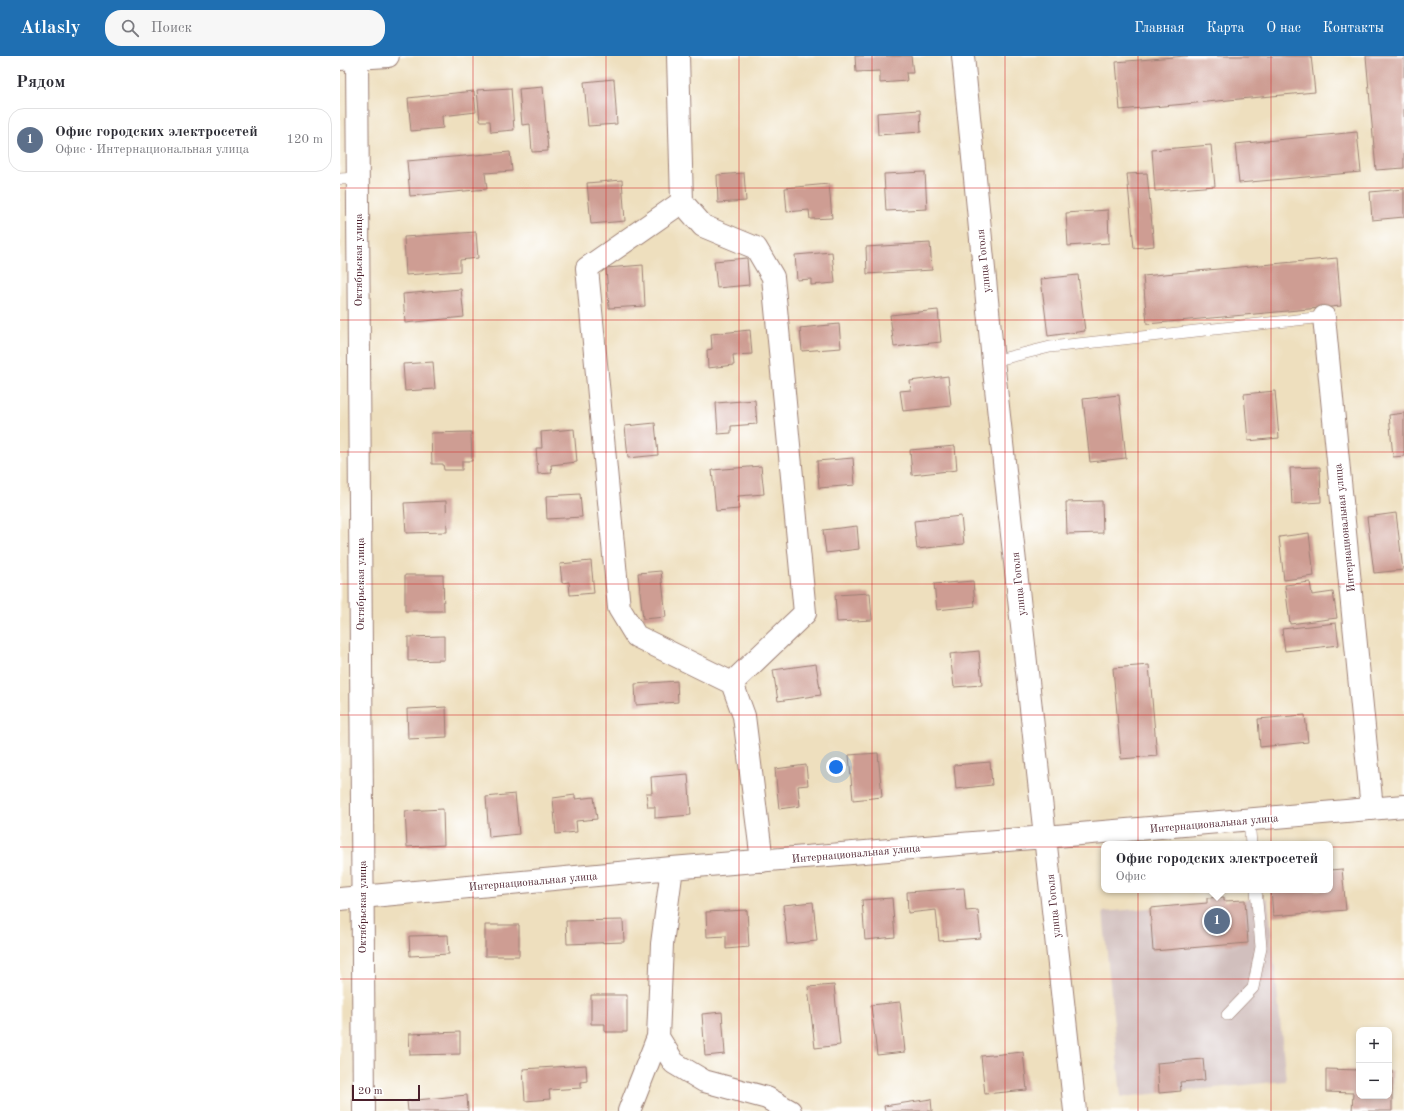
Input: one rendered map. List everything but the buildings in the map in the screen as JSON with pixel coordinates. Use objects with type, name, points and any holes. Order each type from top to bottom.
[{"type":"street","points":[[351,58],[388,56]]},
{"type":"street","points":[[678,56],[682,202],[704,226],[756,248],[773,277],[805,613],[732,683]]},
{"type":"street","name":"улица Гоголя","points":[[963,56],[993,361],[1074,1111]]},
{"type":"street","name":"Октябрьская улица","points":[[351,58],[349,178],[362,897],[364,1111]]},
{"type":"street","points":[[682,202],[587,268],[619,608],[636,636],[732,683],[744,716],[762,861]]},
{"type":"street","name":"Интернациональная улица","points":[[1324,318],[1372,810]]},
{"type":"street","name":"Интернациональная улица","points":[[340,899],[672,868],[1372,810],[1404,806]]},
{"type":"street","points":[[629,1111],[658,1038],[662,944],[672,868]]},
{"type":"street","points":[[658,1038],[674,1063],[704,1081],[767,1098],[790,1111]]},
{"type":"lane","points":[[993,361],[1050,347],[1324,318]]},
{"type":"lane","points":[[1249,820],[1252,841]]},
{"type":"lane","points":[[1226,1015],[1253,988],[1261,947],[1256,893]]},
{"type":"shaded area","points":[[1224,897],[1224,901],[1268,898],[1286,1081],[1121,1097],[1103,912],[1207,903],[1207,898]]},
{"type":"place","name":"Офис городских электросетей","points":[[1217,921]]}]
